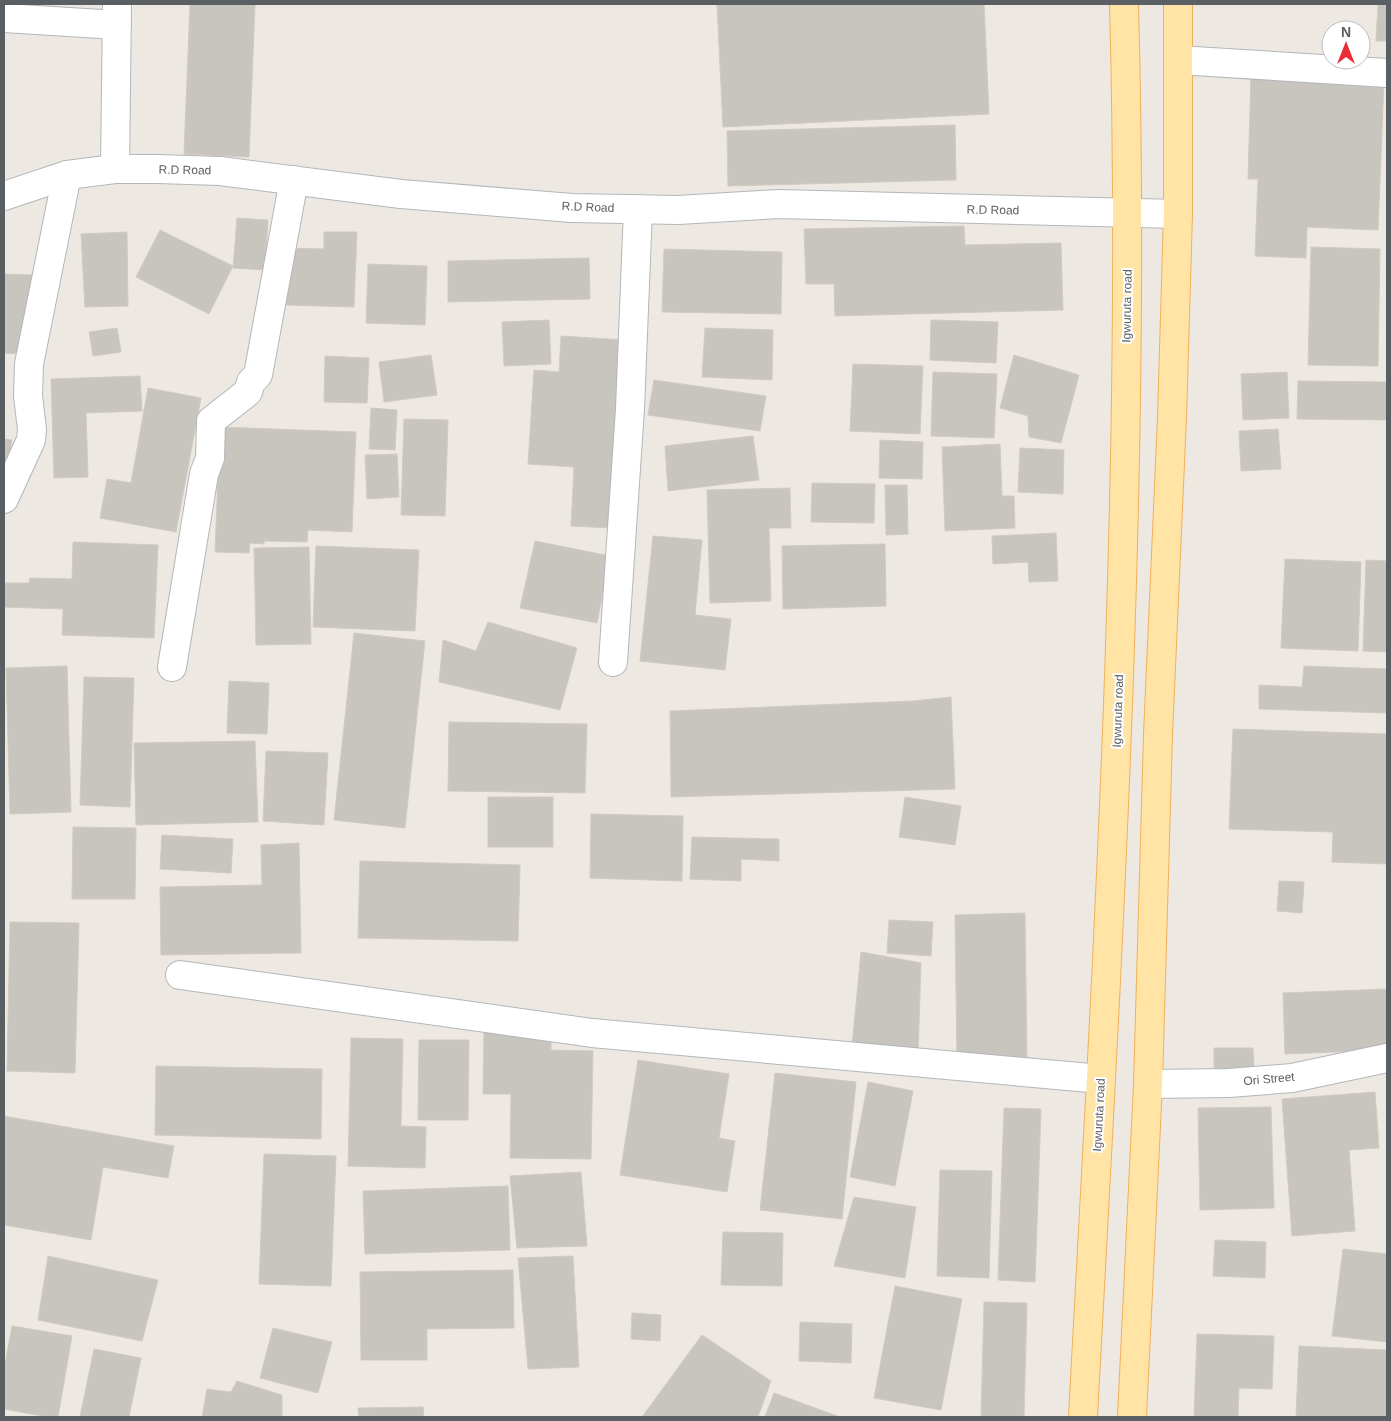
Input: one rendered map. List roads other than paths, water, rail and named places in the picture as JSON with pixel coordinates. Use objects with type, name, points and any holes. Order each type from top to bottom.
[{"type":"main road","name":"Igwuruta road","points":[[1083,1417],[1118,725],[1126,410],[1128,213],[1124,4]]},
{"type":"main road","points":[[1132,1417],[1148,1084],[1158,735],[1178,214],[1178,4]]},
{"type":"street","points":[[4,18],[117,15],[115,170]]},
{"type":"street","points":[[1178,60],[1387,73]]},
{"type":"street","name":"R.D Road","points":[[4,196],[67,175],[115,170],[220,171],[420,195],[572,208],[678,210],[779,204],[1178,214]]},
{"type":"street","points":[[4,499],[30,440],[32,429],[28,396],[29,364],[67,175]]},
{"type":"street","points":[[172,667],[204,474],[210,458],[211,421],[248,392],[251,382],[258,375],[294,180]]},
{"type":"street","points":[[613,662],[630,409],[638,209]]},
{"type":"street","points":[[180,975],[592,1033],[1101,1079]]},
{"type":"street","name":"Ori Street","points":[[1148,1084],[1229,1083],[1292,1078],[1387,1058]]}]
